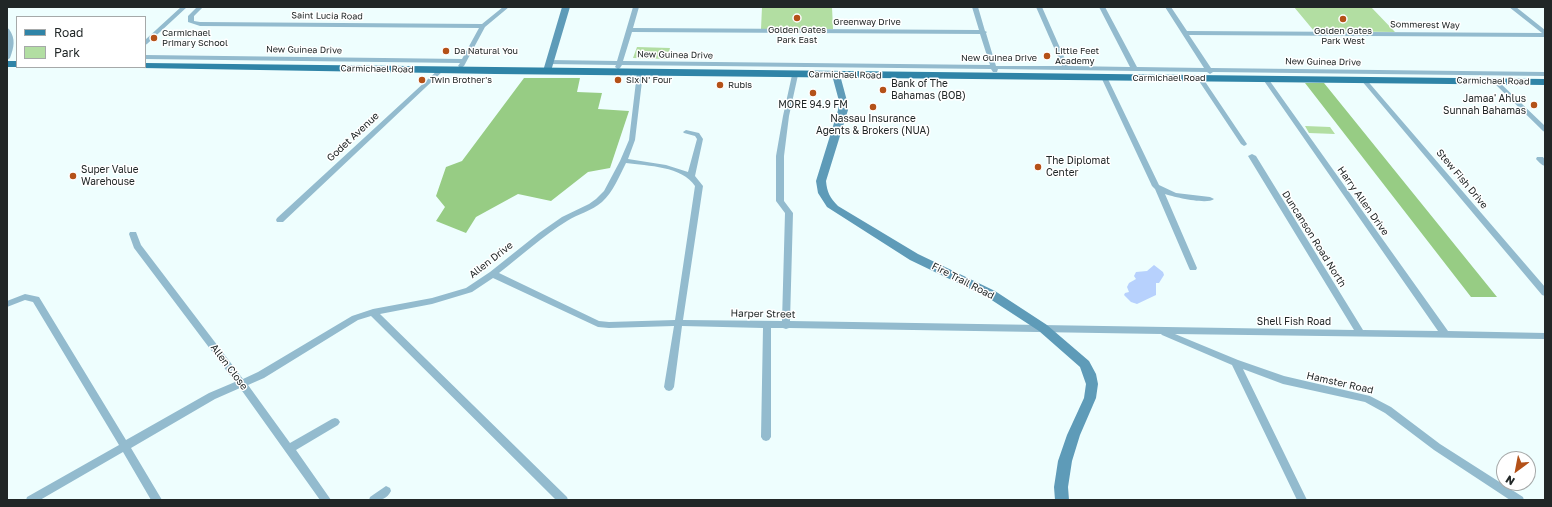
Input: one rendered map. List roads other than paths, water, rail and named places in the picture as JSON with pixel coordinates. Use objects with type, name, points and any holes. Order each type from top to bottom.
[{"type":"main road","name":"Carmichael Road","points":[[146,66],[458,70],[548,66],[618,68],[640,73],[836,75],[996,72],[1104,77],[1545,82]]},
{"type":"street","points":[[146,42],[184,7]]},
{"type":"street","name":"Saint Lucia Road","points":[[200,7],[191,16],[191,22],[200,24],[483,26]]},
{"type":"street","points":[[458,70],[483,26],[506,7]]},
{"type":"street","points":[[548,66],[566,7]]},
{"type":"street","points":[[618,68],[636,7]]},
{"type":"street","points":[[975,7],[996,72]]},
{"type":"street","points":[[1039,7],[1066,68]]},
{"type":"street","points":[[1102,7],[1134,68]]},
{"type":"street","points":[[1168,7],[1213,78]]},
{"type":"street","points":[[1512,7],[1545,34]]},
{"type":"street","points":[[7,30],[11,36],[7,58]]},
{"type":"street","name":"Greenway Drive","points":[[630,30],[984,32]]},
{"type":"street","name":"Sommerest Way","points":[[1185,33],[1545,34]]},
{"type":"street","name":"New Guinea Drive","points":[[146,57],[464,61]]},
{"type":"street","points":[[146,65],[153,58]]},
{"type":"street","name":"New Guinea Drive","points":[[618,68],[996,72],[1066,68],[1134,68],[1545,74]]},
{"type":"street","name":"Godet Avenue","points":[[280,220],[441,70]]},
{"type":"street","name":"Allen Drive","points":[[31,500],[212,396],[242,384],[274,368],[344,323],[373,312],[451,296],[469,290],[493,274],[565,219],[592,206],[607,192],[624,161],[632,140],[640,73]]},
{"type":"street","points":[[786,326],[790,213],[780,201],[780,156],[786,116],[795,75]]},
{"type":"street","name":"Fire Trail Road","points":[[836,75],[843,100],[843,110],[821,181],[821,191],[824,198],[834,208],[914,257],[991,294],[1043,328],[1086,364],[1092,384],[1090,398],[1064,462],[1062,500]]},
{"type":"street","points":[[1104,77],[1153,183],[1159,189],[1193,268]]},
{"type":"street","points":[[1200,78],[1244,144]]},
{"type":"street","name":"Harry Allen Drive","points":[[1265,78],[1445,334]]},
{"type":"street","name":"Stew Fish Drive","points":[[1363,79],[1545,293]]},
{"type":"street","points":[[1495,81],[1545,130]]},
{"type":"street","points":[[686,132],[697,134],[700,139],[691,176]]},
{"type":"street","name":"Duncanson Road North","points":[[1252,156],[1360,333]]},
{"type":"street","points":[[624,161],[660,166],[691,176],[696,179],[699,186],[680,323],[669,387]]},
{"type":"street","points":[[1159,189],[1179,195],[1210,199]]},
{"type":"street","name":"Allen Close","points":[[133,234],[137,246],[242,384],[326,500]]},
{"type":"street","name":"Harper Street","points":[[493,274],[598,324],[680,323],[786,326],[1043,328]]},
{"type":"street","points":[[7,304],[25,297],[36,299],[157,500]]},
{"type":"street","points":[[373,312],[563,500]]},
{"type":"street","points":[[766,437],[767,325]]},
{"type":"street","name":"Shell Fish Road","points":[[1043,328],[1545,336]]},
{"type":"street","name":"Hamster Road","points":[[1160,331],[1235,363],[1295,384],[1362,398],[1377,403],[1453,458],[1519,500]]},
{"type":"street","points":[[1235,363],[1302,500]]},
{"type":"street","points":[[289,449],[335,422]]},
{"type":"street","points":[[374,500],[386,491]]},
{"type":"water","points":[[1154,265],[1163,272],[1164,275],[1159,283],[1156,283],[1156,295],[1137,304],[1131,302],[1124,295],[1125,293],[1129,292],[1127,287],[1129,283],[1136,279],[1134,276],[1136,272],[1147,271]]},
{"type":"place","name":"Golden Gates Park East","points":[[797,18]]},
{"type":"place","name":"Golden Gates Park West","points":[[1343,19]]},
{"type":"place","name":"Carmichael Primary School","points":[[154,38]]},
{"type":"place","name":"Da Natural You","points":[[446,51]]},
{"type":"place","name":"Little Feet Academy","points":[[1047,56]]},
{"type":"place","name":"Twin Brother's","points":[[422,80]]},
{"type":"place","name":"Six N' Four","points":[[618,80]]},
{"type":"place","name":"Rubis","points":[[720,85]]},
{"type":"place","name":"Bank of The Bahamas (BOB)","points":[[883,90]]},
{"type":"place","name":"MORE 94.9 FM","points":[[813,93]]},
{"type":"place","name":"Jamaa' Ahlus Sunnah Bahamas","points":[[1534,105]]},
{"type":"place","name":"Nassau Insurance Agents & Brokers (NUA)","points":[[873,107]]},
{"type":"place","name":"The Diplomat Center","points":[[1038,167]]},
{"type":"place","name":"Super Value Warehouse","points":[[73,176]]}]
